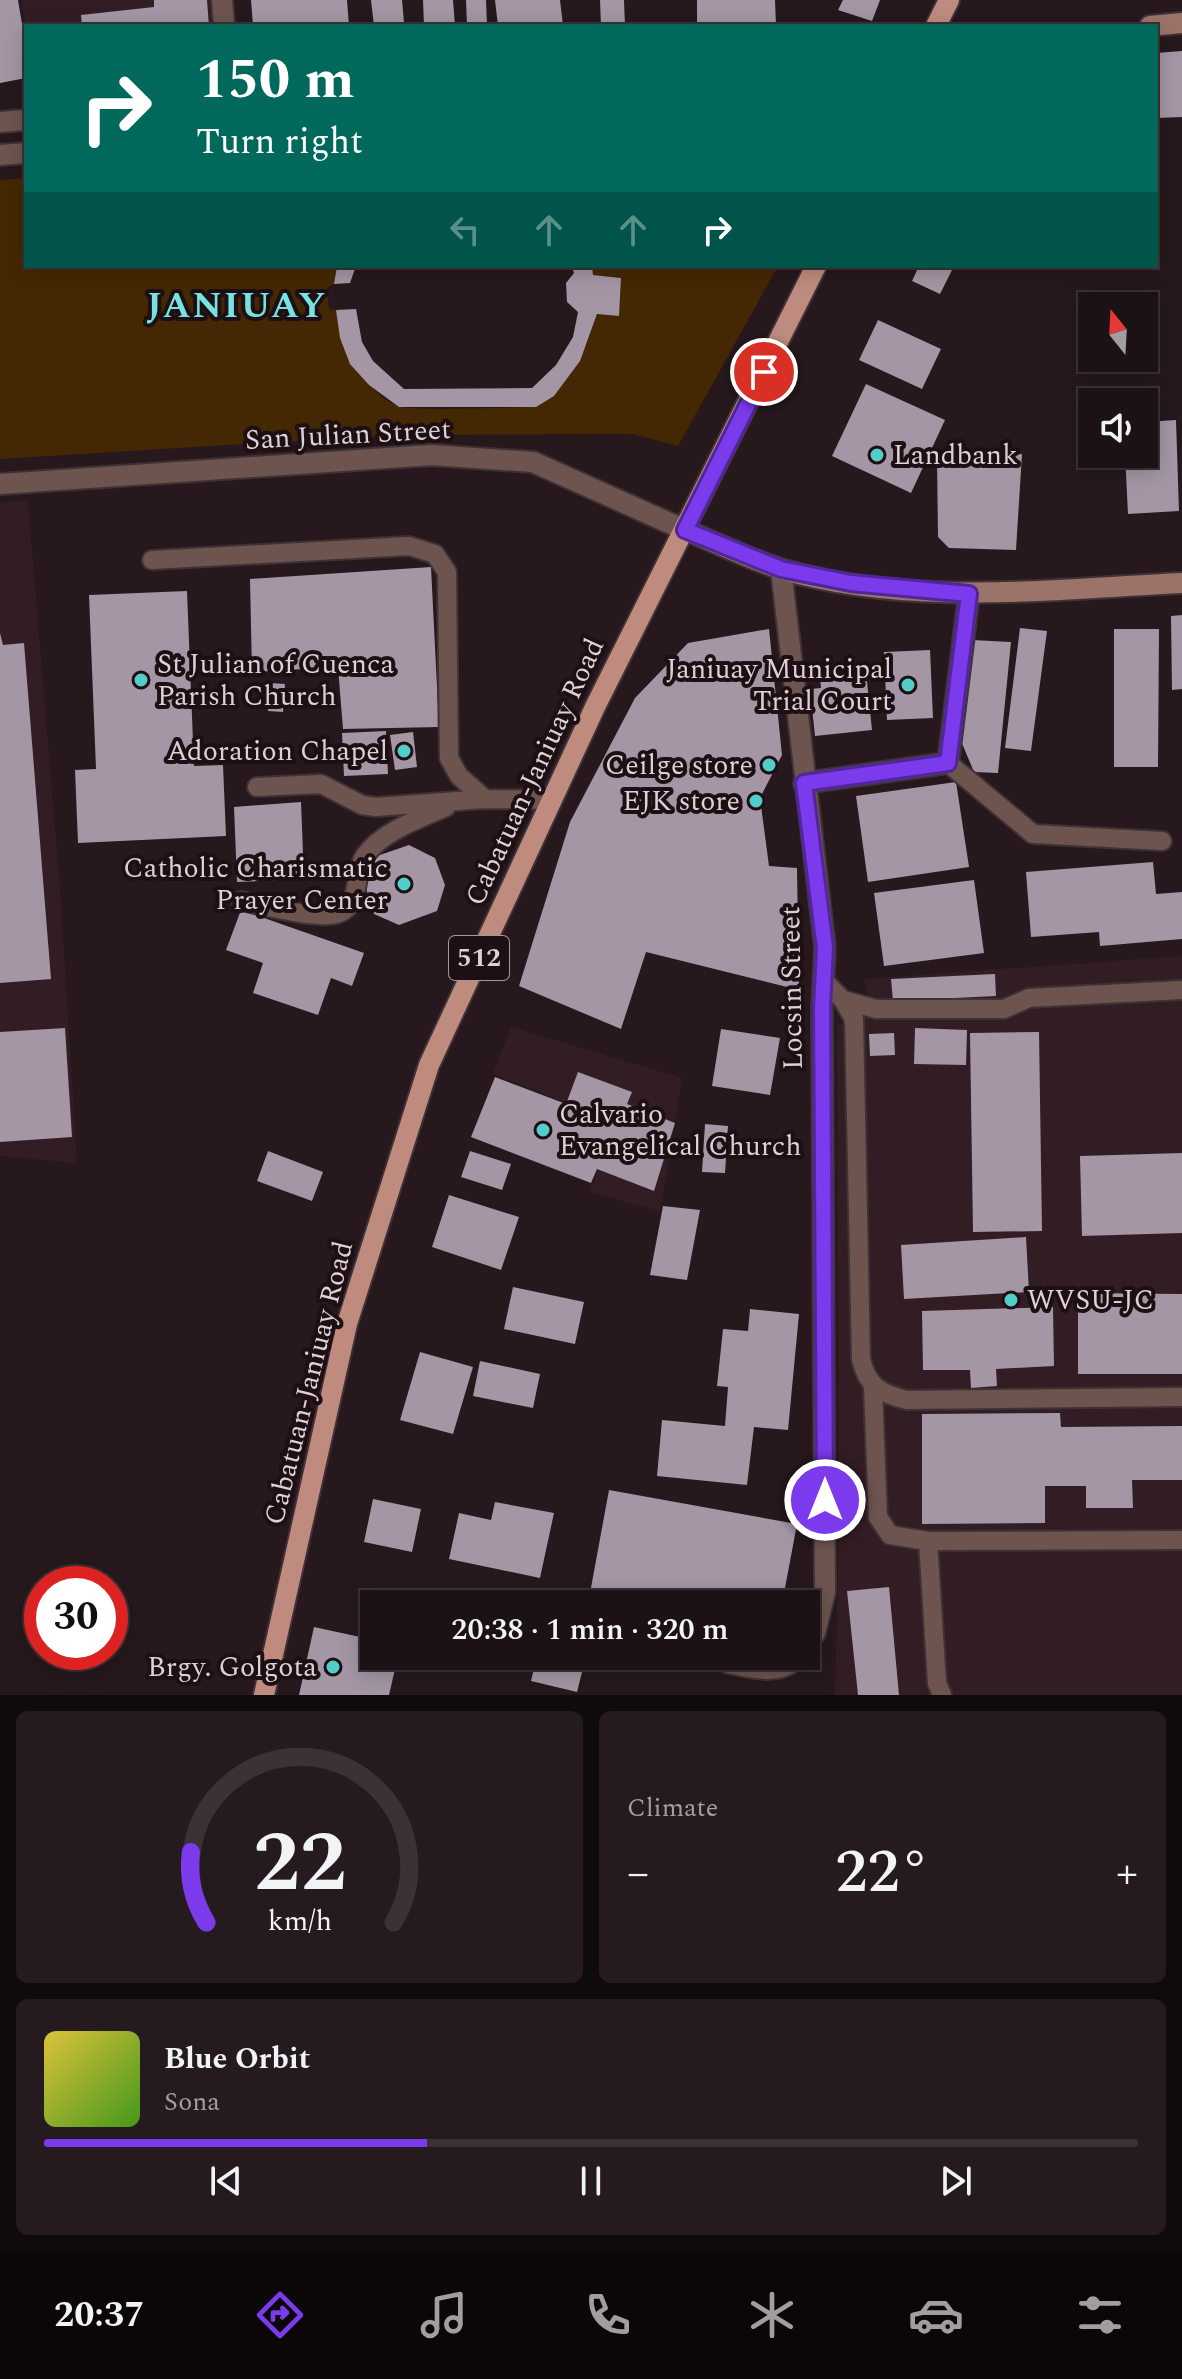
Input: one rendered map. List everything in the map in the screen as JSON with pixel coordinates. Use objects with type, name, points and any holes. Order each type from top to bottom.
[{"type":"main road","points":[[937,24],[949,0]]},
{"type":"main road","points":[[1158,25],[1182,23]]},
{"type":"main road","name":"Cabatuan-Janiuay Road","points":[[264,1695],[347,1324],[429,1065],[552,800],[815,268]]},
{"type":"main road","points":[[685,530],[781,569],[851,583],[969,594],[1182,583]]},
{"type":"street","points":[[222,0],[224,24]]},
{"type":"street","points":[[0,122],[24,120]]},
{"type":"street","points":[[0,155],[24,153]]},
{"type":"street","name":"San Julian Street","points":[[0,484],[432,455],[533,462],[685,530]]},
{"type":"street","name":"Locsin Street","points":[[781,569],[825,948],[825,1592],[820,1612]]},
{"type":"street","points":[[804,783],[948,763],[969,594]]},
{"type":"lane","points":[[152,560],[409,546],[435,554],[447,572],[449,758],[459,776],[485,799]]},
{"type":"lane","points":[[948,763],[1033,834],[1162,841]]},
{"type":"lane","points":[[257,787],[321,784],[362,805],[376,807],[485,799],[552,800]]},
{"type":"lane","points":[[241,901],[325,915],[342,912],[352,901],[359,867],[373,846],[390,833],[458,801]]},
{"type":"lane","points":[[824,981],[843,1000],[854,1019],[861,1359],[873,1387],[878,1517],[890,1535],[928,1541],[1182,1540]]},
{"type":"lane","points":[[843,1000],[876,1009],[1004,1009],[1029,998],[1182,990]]},
{"type":"lane","points":[[873,1387],[907,1400],[1182,1397]]},
{"type":"lane","points":[[928,1541],[937,1683],[942,1695]]},
{"type":"shaded area","points":[[21,0],[211,0],[213,24],[26,24]]},
{"type":"shaded area","points":[[24,178],[24,268],[337,268],[334,284],[327,288],[329,309],[336,310],[355,366],[385,399],[407,408],[535,407],[548,399],[575,367],[597,314],[619,316],[621,278],[593,275],[592,268],[777,268],[678,446],[633,434],[392,435],[0,459],[0,180]]},
{"type":"shaded area","points":[[28,501],[60,889],[77,1163],[0,1156],[0,502]]},
{"type":"shaded area","name":"WVSU-JC","points":[[1182,956],[1182,1695],[835,1695],[839,1528],[837,1025],[871,1014],[864,979]]},
{"type":"shaded area","points":[[511,1027],[682,1078],[660,1211],[590,1192],[614,1122],[493,1074]]},
{"type":"building","points":[[0,0],[18,0],[24,36],[24,78],[0,83]]},
{"type":"building","points":[[154,0],[207,0],[209,24],[82,24],[81,15],[154,7]]},
{"type":"building","points":[[251,0],[347,0],[349,24],[253,24]]},
{"type":"building","points":[[371,0],[402,0],[404,23],[374,24]]},
{"type":"building","points":[[423,0],[453,0],[455,24],[424,24]]},
{"type":"building","points":[[466,0],[486,0],[487,24],[467,24]]},
{"type":"building","points":[[495,0],[560,0],[563,24],[498,24]]},
{"type":"building","points":[[600,0],[624,0],[625,24],[601,24]]},
{"type":"building","points":[[697,0],[775,0],[776,24],[697,24]]},
{"type":"building","points":[[843,0],[880,0],[872,21],[838,10]]},
{"type":"building","points":[[1182,51],[1182,117],[1158,118],[1158,53]]},
{"type":"building","points":[[337,268],[355,268],[350,283],[334,284]]},
{"type":"building","points":[[573,268],[592,268],[593,275],[621,278],[619,316],[597,314],[580,361],[554,396],[536,407],[399,407],[369,385],[350,364],[340,338],[336,310],[356,309],[362,342],[373,361],[404,389],[532,388],[556,365],[573,337],[578,312],[567,302],[566,283],[574,273]]},
{"type":"building","points":[[918,268],[953,268],[940,294],[912,281]]},
{"type":"building","points":[[878,320],[941,349],[922,389],[859,360]]},
{"type":"building","points":[[866,384],[945,420],[911,493],[832,456]]},
{"type":"building","points":[[1176,420],[1179,511],[1128,514],[1126,468],[1158,468],[1158,421]]},
{"type":"building","points":[[1022,454],[1016,550],[949,548],[938,537],[937,457]]},
{"type":"building","points":[[431,567],[439,727],[343,729],[338,667],[252,672],[250,579]]},
{"type":"building","name":"St Julian of Cuenca Parish Church","points":[[187,591],[194,766],[223,765],[226,836],[78,843],[75,770],[96,769],[89,595]]},
{"type":"building","points":[[1182,615],[1182,689],[1172,690],[1171,616]]},
{"type":"building","points":[[1020,628],[1047,631],[1031,751],[1005,748]]},
{"type":"building","points":[[769,629],[782,755],[760,798],[769,866],[797,868],[799,990],[646,952],[621,1029],[519,986],[570,822],[635,698],[688,643]]},
{"type":"building","points":[[1114,629],[1159,629],[1158,767],[1114,767]]},
{"type":"building","points":[[0,633],[3,645],[24,643],[51,979],[0,983]]},
{"type":"building","points":[[972,640],[1011,642],[998,773],[974,772],[961,741]]},
{"type":"building","name":"Janiuay Municipal Trial Court","points":[[930,650],[933,718],[887,720],[884,652]]},
{"type":"building","points":[[865,662],[872,730],[815,736],[810,689],[821,688],[819,667]]},
{"type":"building","points":[[270,683],[285,684],[283,712],[268,711]]},
{"type":"building","points":[[386,731],[388,774],[344,776],[342,733]]},
{"type":"building","name":"Adoration Chapel","points":[[413,732],[417,767],[395,770],[390,735]]},
{"type":"building","points":[[956,782],[969,867],[868,882],[856,796]]},
{"type":"building","points":[[301,802],[304,879],[237,882],[234,807]]},
{"type":"building","name":"Catholic Charismatic Prayer Center","points":[[409,845],[435,858],[445,885],[437,911],[399,925],[374,914],[364,882],[377,856]]},
{"type":"building","points":[[1153,862],[1156,894],[1182,892],[1182,939],[1100,946],[1099,932],[1031,937],[1026,872]]},
{"type":"building","points":[[974,880],[984,953],[884,966],[874,893]]},
{"type":"building","points":[[241,910],[364,953],[352,986],[331,978],[318,1015],[253,993],[263,963],[226,950]]},
{"type":"building","points":[[995,974],[996,996],[893,1001],[891,979]]},
{"type":"building","points":[[65,1028],[72,1137],[0,1142],[0,1032]]},
{"type":"building","points":[[915,1028],[967,1030],[966,1065],[914,1064]]},
{"type":"building","points":[[721,1029],[780,1038],[770,1095],[712,1086]]},
{"type":"building","points":[[1039,1032],[1042,1231],[973,1232],[970,1033]]},
{"type":"building","points":[[894,1033],[895,1055],[870,1056],[869,1034]]},
{"type":"building","points":[[578,1072],[632,1092],[627,1104],[675,1123],[654,1191],[597,1169],[591,1183],[471,1137],[495,1077],[566,1104]]},
{"type":"building","points":[[705,1124],[728,1126],[725,1173],[702,1172]]},
{"type":"building","points":[[268,1151],[323,1172],[312,1201],[257,1181]]},
{"type":"building","points":[[470,1151],[511,1164],[502,1190],[461,1177]]},
{"type":"building","points":[[1182,1153],[1182,1233],[1082,1236],[1080,1156]]},
{"type":"building","points":[[449,1195],[519,1217],[501,1270],[432,1247]]},
{"type":"building","points":[[663,1206],[700,1210],[687,1280],[650,1275]]},
{"type":"building","points":[[1026,1237],[1029,1292],[904,1299],[901,1245]]},
{"type":"building","points":[[513,1287],[584,1302],[575,1344],[504,1329]]},
{"type":"building","points":[[1078,1293],[1182,1294],[1182,1374],[1078,1374]]},
{"type":"building","points":[[1053,1307],[1054,1366],[996,1369],[997,1386],[971,1388],[970,1370],[923,1370],[922,1311]]},
{"type":"building","points":[[750,1309],[799,1314],[788,1430],[754,1427],[747,1485],[657,1476],[662,1420],[725,1426],[728,1387],[717,1386],[723,1329],[748,1331]]},
{"type":"building","points":[[420,1352],[473,1367],[453,1434],[400,1420]]},
{"type":"building","points":[[480,1361],[540,1374],[533,1408],[473,1396]]},
{"type":"building","points":[[1060,1413],[1061,1427],[1182,1426],[1182,1480],[1132,1480],[1133,1508],[1086,1508],[1086,1486],[1045,1486],[1045,1523],[922,1524],[922,1414]]},
{"type":"building","points":[[609,1490],[797,1524],[785,1590],[591,1590]]},
{"type":"building","points":[[373,1499],[421,1509],[412,1552],[364,1542]]},
{"type":"building","points":[[495,1502],[554,1513],[540,1578],[449,1559],[459,1513],[491,1520]]},
{"type":"building","points":[[889,1587],[899,1695],[858,1695],[847,1591]]},
{"type":"building","points":[[314,1627],[360,1637],[360,1670],[395,1670],[389,1695],[299,1695]]},
{"type":"building","points":[[534,1670],[582,1670],[577,1692],[531,1681]]},
{"type":"place","name":"Landbank","points":[[877,455]]},
{"type":"place","name":"St Julian of Cuenca Parish Church","points":[[141,680]]},
{"type":"place","name":"Janiuay Municipal Trial Court","points":[[908,685]]},
{"type":"place","name":"Adoration Chapel","points":[[404,751]]},
{"type":"place","name":"Ceilge store","points":[[769,765]]},
{"type":"place","name":"EJK store","points":[[756,801]]},
{"type":"place","name":"Catholic Charismatic Prayer Center","points":[[404,884]]},
{"type":"place","name":"Calvario Evangelical Church","points":[[543,1130]]},
{"type":"place","name":"WVSU-JC","points":[[1011,1300]]},
{"type":"place","name":"Brgy. Golgota","points":[[333,1667]]},
{"type":"district","name":"JANIUAY","points":[[237,306]]},
{"type":"route","points":[[764,372],[685,530],[781,569],[851,583],[969,594],[948,763],[804,783],[825,948],[822,1007],[825,1500]]}]
